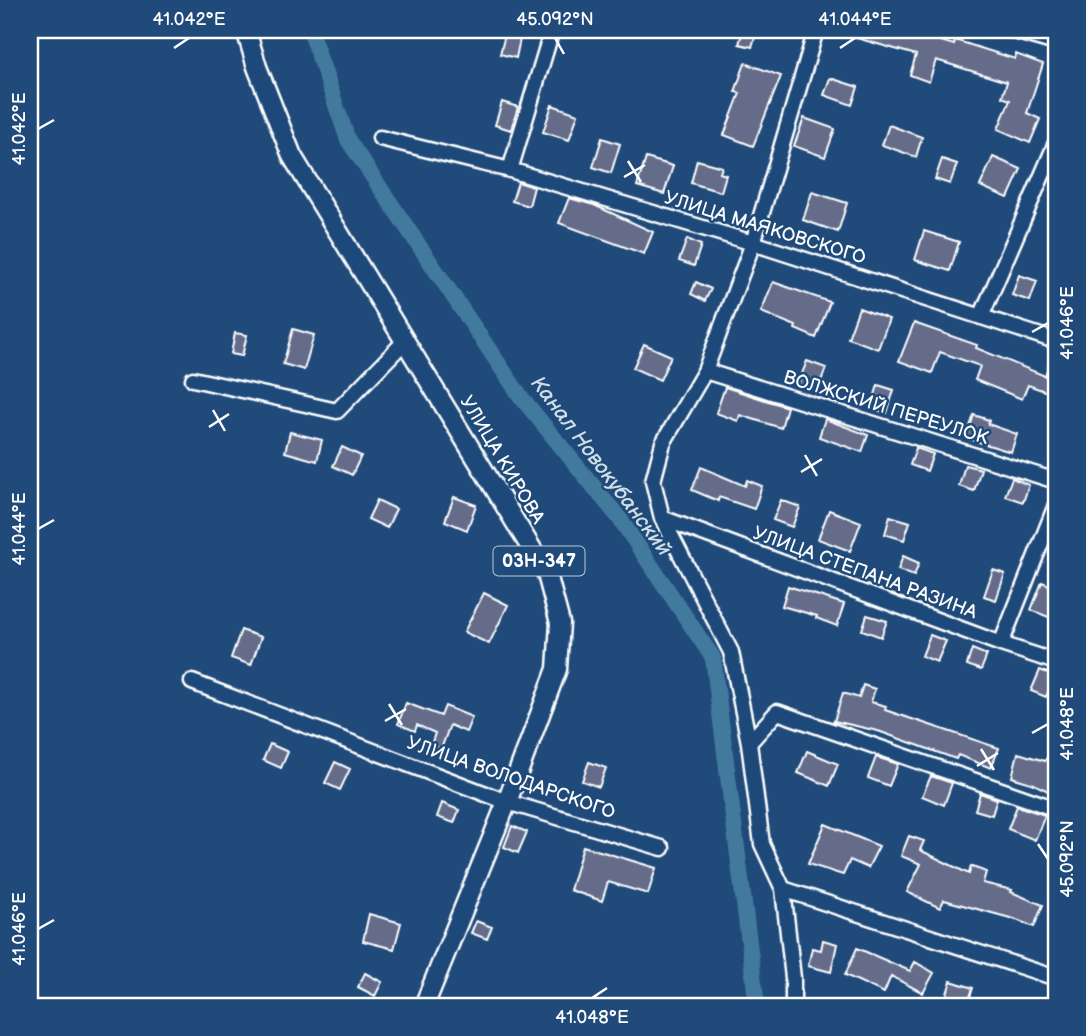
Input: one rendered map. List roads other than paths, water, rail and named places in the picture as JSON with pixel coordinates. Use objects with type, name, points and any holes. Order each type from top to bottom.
[{"type":"main road","name":"УЛИЦА КИРОВА","points":[[246,30],[257,67],[292,156],[547,574],[560,623],[556,669],[507,802],[424,1006]]},
{"type":"street","points":[[510,170],[552,30]]},
{"type":"street","points":[[793,1006],[793,978],[783,889],[762,844],[749,743],[731,652],[662,519],[653,481],[663,443],[705,371],[753,243],[816,30]]},
{"type":"street","points":[[1011,30],[1056,43]]},
{"type":"street","name":"УЛИЦА МАЯКОВСКОГО","points":[[380,138],[510,170],[753,243],[1056,341]]},
{"type":"street","points":[[981,317],[1055,151]]},
{"type":"street","points":[[193,379],[337,411],[405,341]]},
{"type":"street","name":"ВОЛЖСКИЙ ПЕРЕУЛОК","points":[[705,371],[1056,481]]},
{"type":"street","points":[[1001,644],[1056,505]]},
{"type":"street","name":"УЛИЦА СТЕПАНА РАЗИНА","points":[[662,519],[1056,662]]},
{"type":"street","name":"УЛИЦА ВОЛОДАРСКОГО","points":[[192,682],[507,802],[662,848]]},
{"type":"street","points":[[749,743],[777,712],[1056,809]]},
{"type":"street","points":[[783,889],[1056,978]]},
{"type":"waterway","name":"Канал Новокубанский","points":[[310,30],[348,140],[521,397],[620,519],[713,658],[757,1006]]}]
